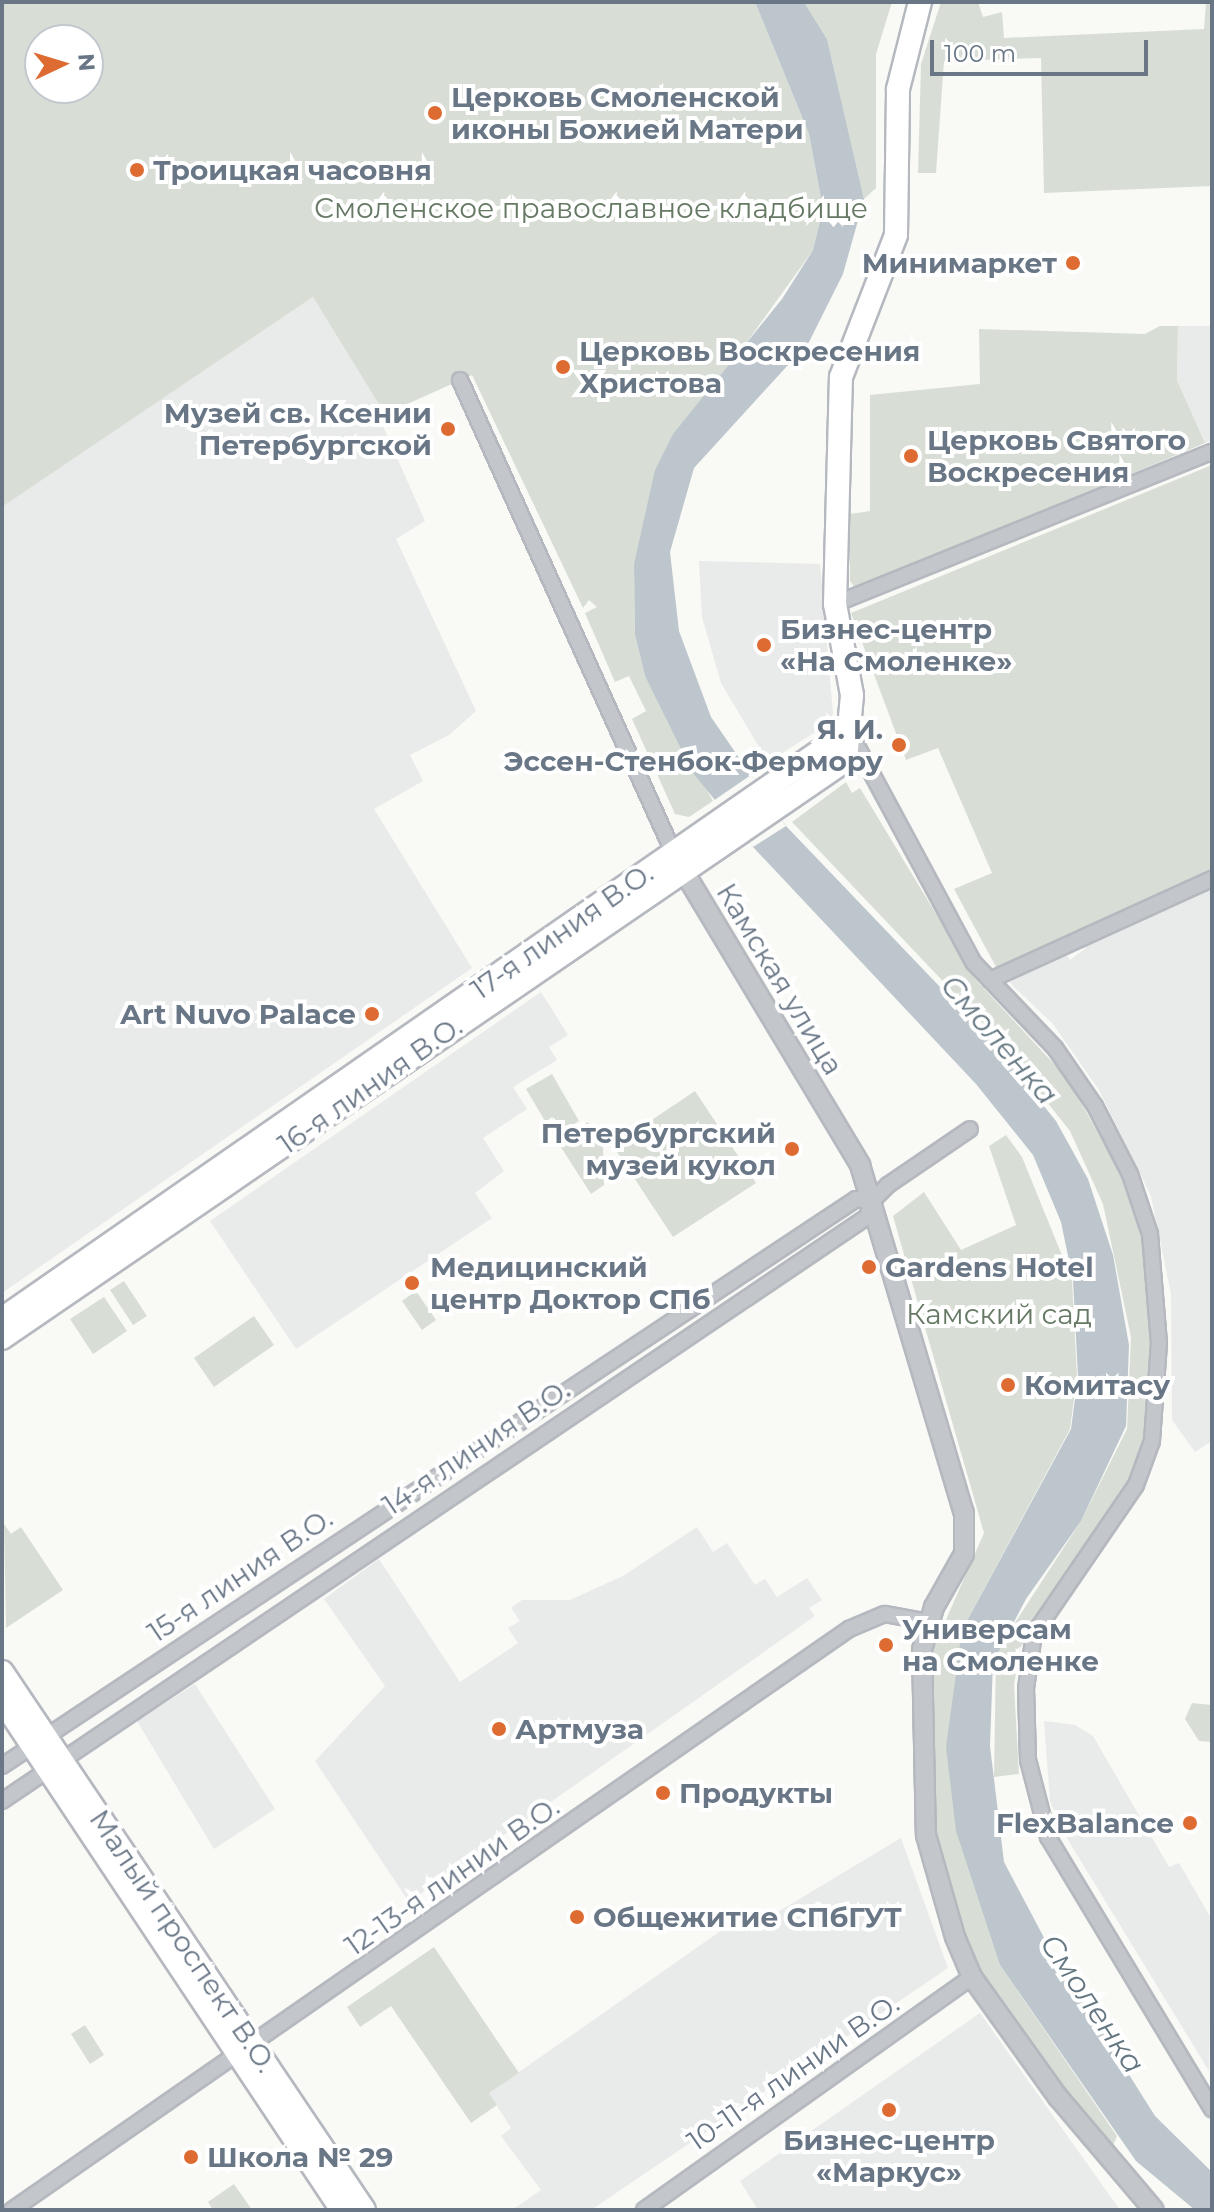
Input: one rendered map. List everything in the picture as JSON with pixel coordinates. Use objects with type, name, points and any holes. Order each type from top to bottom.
[{"type":"main road","points":[[849,731],[852,695],[835,604],[841,377],[896,235],[898,89],[920,2]]},
{"type":"main road","name":"16-я линия В.О.","points":[[2,1338],[767,799],[849,731]]},
{"type":"main road","name":"17-я линия В.О.","points":[[2,1319],[678,862]]},
{"type":"main road","name":"Малый проспект В.О.","points":[[2,1672],[55,1765],[246,2050],[364,2210]]},
{"type":"main road","name":"Малый проспект В.О.","points":[[2,1700],[40,1741]]},
{"type":"main road","name":"Малый проспект В.О.","points":[[246,2050],[342,2210]]},
{"type":"street","name":"Камская улица","points":[[460,380],[678,862],[860,1165],[969,1539],[929,1622],[922,1675],[926,1835],[937,1886],[972,1977],[1095,2144],[1154,2210]]},
{"type":"street","points":[[835,604],[1212,452]]},
{"type":"street","points":[[849,731],[965,948],[990,980],[1055,1048],[1115,1143],[1144,1211],[1159,1300],[1157,1382],[1146,1463],[1034,1634],[1026,1723],[1033,1794],[1048,1837],[1212,2109]]},
{"type":"street","points":[[990,980],[1212,879]]},
{"type":"street","name":"14-я линия В.О.","points":[[2,1801],[388,1537],[867,1217],[872,1201],[970,1129]]},
{"type":"street","name":"15-я линия В.О.","points":[[2,1766],[856,1199],[872,1201]]},
{"type":"street","points":[[623,1353],[635,1372]]},
{"type":"street","points":[[375,1516],[388,1537]]},
{"type":"street","name":"12-13-я линии В.О.","points":[[12,2210],[849,1629],[885,1614],[929,1622]]},
{"type":"street","name":"10-11-я линии В.О.","points":[[644,2210],[972,1977]]},
{"type":"shaded area","points":[[755,2],[804,2],[827,39],[864,199],[843,274],[809,342],[694,468],[670,552],[679,631],[711,717],[786,826],[985,1034],[1056,1121],[1088,1179],[1113,1255],[1129,1345],[1126,1426],[1081,1521],[1026,1599],[993,1662],[990,1746],[1004,1862],[1050,1949],[1155,2116],[1212,2172],[1212,2210],[1195,2210],[1136,2161],[1000,1965],[956,1831],[946,1747],[962,1630],[1071,1429],[1078,1376],[1073,1280],[1061,1222],[1033,1155],[976,1084],[753,847],[693,773],[645,676],[635,635],[634,564],[655,470],[673,434],[782,299],[813,250],[823,209],[809,134]]},
{"type":"shaded area","points":[[313,297],[376,393],[383,426],[425,521],[396,539],[476,711],[449,735],[410,755],[423,781],[374,809],[472,968],[2,1293],[2,507]]},
{"type":"shaded area","points":[[1178,326],[1212,326],[1212,440],[1205,443],[1177,380]]},
{"type":"shaded area","points":[[699,561],[820,564],[833,713],[828,724],[768,762],[721,683],[702,617]]},
{"type":"shaded area","points":[[1212,885],[1212,1441],[1195,1452],[1172,1420],[1171,1294],[1151,1196],[1099,1090],[1053,1024],[1010,983],[1022,969],[1065,952],[1070,960],[1086,948],[1082,939]]},
{"type":"shaded area","points":[[541,992],[568,1035],[549,1047],[557,1060],[513,1087],[527,1109],[483,1138],[504,1171],[475,1193],[492,1218],[296,1349],[210,1221]]},
{"type":"shaded area","points":[[697,1527],[713,1552],[727,1543],[755,1585],[765,1579],[777,1597],[807,1578],[822,1600],[809,1608],[815,1616],[409,1902],[315,1761],[385,1686],[324,1599],[379,1559],[460,1682],[518,1643],[508,1628],[520,1621],[511,1608],[522,1600],[570,1600],[623,1576]]},
{"type":"shaded area","points":[[195,1684],[275,1809],[214,1849],[137,1721]]},
{"type":"shaded area","points":[[1044,1721],[1075,1725],[1093,1736],[1169,1867],[1179,1863],[1212,1920],[1209,2071],[1065,1835],[1050,1801]]},
{"type":"shaded area","points":[[901,1838],[948,1968],[591,2210],[512,2210],[541,2190],[501,2136],[511,2128],[489,2093],[735,1921],[756,1925]]},
{"type":"shaded area","points":[[980,2013],[1120,2210],[758,2210],[740,2181]]},
{"type":"green space","name":"Смоленское православное кладбище","points":[[2,2],[755,2],[809,134],[823,209],[813,250],[737,356],[634,564],[635,635],[645,676],[713,801],[689,817],[675,814],[632,719],[646,711],[629,676],[615,682],[585,613],[597,607],[589,600],[583,608],[472,375],[385,414],[313,297],[2,507]]},
{"type":"green space","points":[[804,2],[892,2],[876,54],[876,188],[864,199],[827,39]]},
{"type":"green space","points":[[941,2],[978,2],[983,17],[1002,12],[1004,38],[1204,29],[1206,3],[1212,2],[1212,186],[1044,193],[1041,58],[944,61],[936,173],[918,173],[921,64]]},
{"type":"green space","points":[[1160,326],[1178,326],[1177,380],[1205,443],[856,589],[850,581],[850,514],[870,511],[870,395],[980,384],[979,329],[1145,334]]},
{"type":"green space","points":[[1212,465],[1212,872],[996,967],[954,889],[992,873],[938,748],[906,760],[851,613]]},
{"type":"green space","points":[[846,782],[852,793],[860,788],[976,980],[1068,1079],[1126,1184],[1144,1248],[1150,1344],[1143,1440],[1129,1480],[1020,1648],[1014,1685],[1019,1774],[994,1777],[996,1652],[1081,1521],[1127,1429],[1131,1337],[1103,1204],[1070,1131],[992,1033],[792,822]]},
{"type":"green space","points":[[552,1074],[579,1121],[554,1136],[526,1089]]},
{"type":"green space","points":[[695,1091],[756,1183],[673,1237],[613,1146]]},
{"type":"green space","points":[[588,1122],[603,1148],[604,1185],[591,1194],[557,1141]]},
{"type":"green space","name":"Камский сад","points":[[1006,1135],[1022,1157],[1072,1280],[1077,1376],[1070,1429],[963,1628],[1000,1965],[1117,2136],[1110,2153],[979,1977],[932,1833],[931,1654],[984,1533],[893,1216],[924,1192],[961,1250],[1016,1225],[989,1146]]},
{"type":"green space","points":[[124,1281],[147,1316],[133,1325],[110,1290]]},
{"type":"green space","points":[[416,1291],[436,1320],[422,1330],[402,1301]]},
{"type":"green space","points":[[104,1297],[127,1331],[93,1354],[70,1319]]},
{"type":"green space","points":[[254,1316],[274,1345],[214,1387],[194,1358]]},
{"type":"green space","points":[[4,1524],[11,1534],[21,1527],[63,1590],[6,1628]]},
{"type":"green space","points":[[1192,1703],[1212,1705],[1212,1742],[1199,1741],[1185,1719]]},
{"type":"green space","points":[[434,1947],[519,2073],[489,2093],[497,2105],[471,2123],[391,2006],[360,2027],[347,2007]]},
{"type":"green space","points":[[85,2025],[104,2055],[90,2064],[71,2034]]},
{"type":"green space","points":[[234,2184],[252,2210],[213,2210],[208,2202]]},
{"type":"pier","points":[[751,775],[786,826],[753,847],[713,801]]},
{"type":"place","name":"Церковь Смоленской иконы Божией Матери","points":[[435,113]]},
{"type":"place","name":"Троицкая часовня","points":[[137,170]]},
{"type":"place","name":"Минимаркет","points":[[1073,263]]},
{"type":"place","name":"Церковь Воскресения Христова","points":[[563,367]]},
{"type":"place","name":"Музей св. Ксении Петербургской","points":[[448,429]]},
{"type":"place","name":"Церковь Святого Воскресения","points":[[911,456]]},
{"type":"place","name":"Бизнес-центр «На Смоленке»","points":[[764,645]]},
{"type":"place","name":"Я. И. Эссен-Стенбок-Фермору","points":[[899,745]]},
{"type":"place","name":"Art Nuvo Palace","points":[[372,1014]]},
{"type":"place","name":"Петербургский музей кукол","points":[[792,1149]]},
{"type":"place","name":"Gardens Hotel","points":[[869,1267]]},
{"type":"place","name":"Медицинский центр Доктор СПб","points":[[412,1283]]},
{"type":"place","name":"Комитасу","points":[[1008,1385]]},
{"type":"place","name":"Универсам на Смоленке","points":[[886,1645]]},
{"type":"place","name":"Артмуза","points":[[499,1729]]},
{"type":"place","name":"Продукты","points":[[663,1793]]},
{"type":"place","name":"FlexBalance","points":[[1190,1823]]},
{"type":"place","name":"Общежитие СПбГУТ","points":[[577,1917]]},
{"type":"place","name":"Бизнес-центр «Маркус»","points":[[889,2110]]},
{"type":"place","name":"Школа № 29","points":[[191,2157]]},
{"type":"water label","name":"Смоленка","points":[[999,1040]]},
{"type":"water label","name":"Смоленка","points":[[1092,2004]]}]
